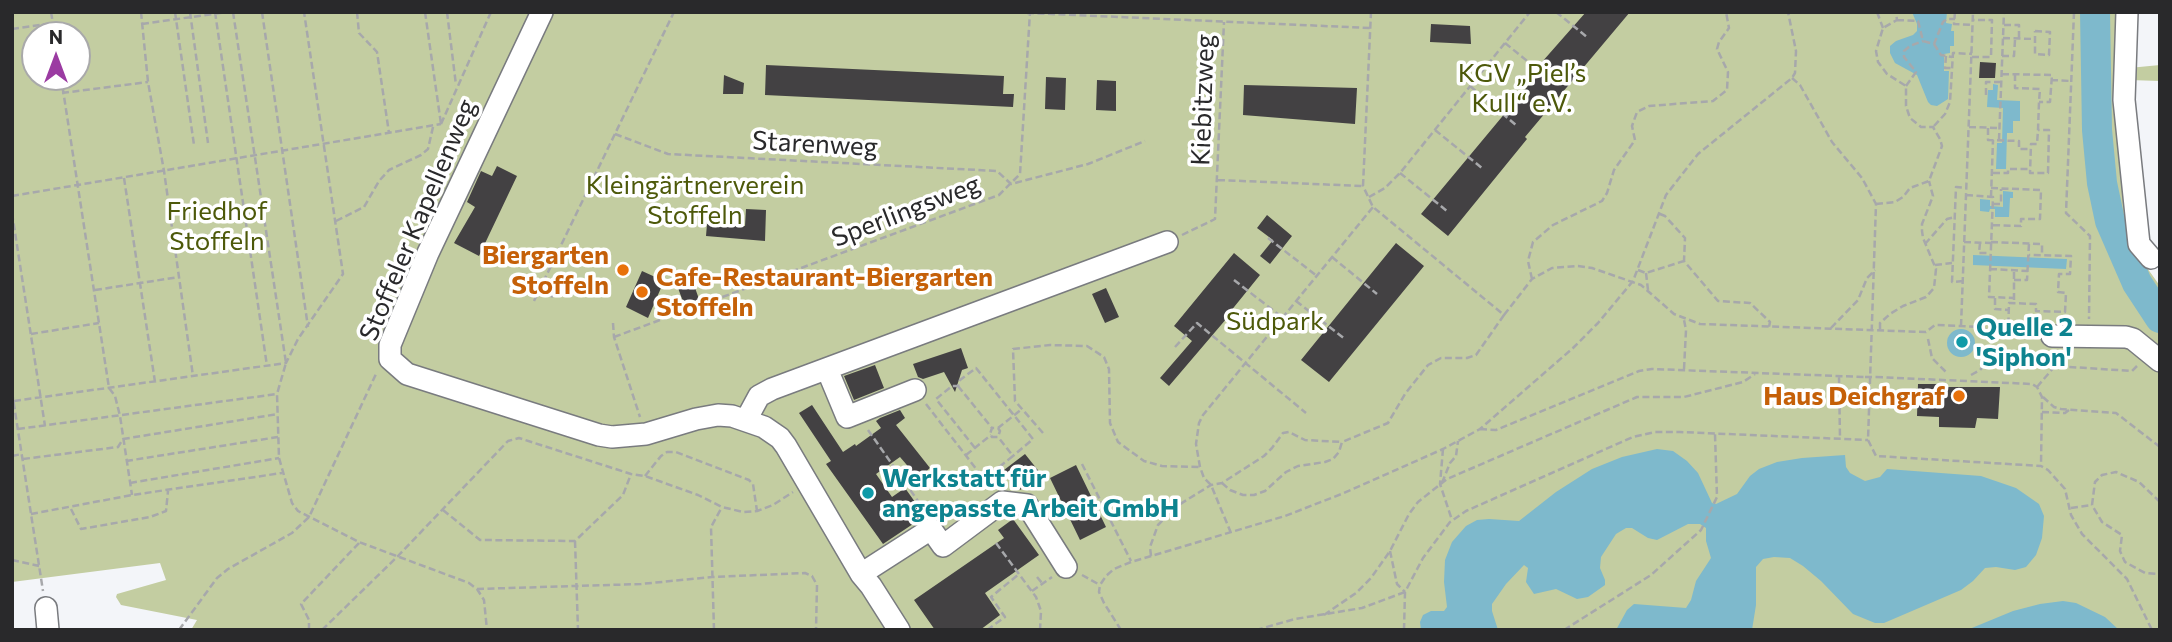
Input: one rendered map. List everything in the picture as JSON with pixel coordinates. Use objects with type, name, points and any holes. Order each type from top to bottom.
[{"type":"street","name":"Stoffeler Kapellenweg","points":[[390,359],[390,345],[428,253],[542,12]]},
{"type":"street","points":[[2127,12],[2124,100],[2139,244],[2151,258]]},
{"type":"street","points":[[746,420],[759,396],[772,389],[1167,242]]},
{"type":"street","points":[[2052,336],[2133,339],[2151,361]]},
{"type":"street","points":[[390,359],[407,374],[599,435],[612,437],[646,433],[709,416],[726,416],[764,427],[780,438],[861,574],[899,630]]},
{"type":"street","points":[[827,369],[847,417],[915,390]]},
{"type":"street","points":[[861,574],[931,529],[943,546],[1002,502],[1027,505],[1066,567]]},
{"type":"street","points":[[46,608],[48,630]]},
{"type":"path","points":[[141,12],[148,82],[164,171],[193,376]]},
{"type":"path","points":[[175,12],[194,145]]},
{"type":"path","points":[[190,12],[208,143]]},
{"type":"path","points":[[142,24],[228,12]]},
{"type":"path","points":[[233,12],[286,363]]},
{"type":"path","points":[[262,12],[308,327]]},
{"type":"path","points":[[304,12],[343,274],[298,339],[286,363],[277,394],[282,473],[292,503],[298,511],[359,542],[469,583],[477,589],[484,600],[487,630]]},
{"type":"path","points":[[357,12],[359,33],[377,52],[389,134]]},
{"type":"path","points":[[425,12],[441,124]]},
{"type":"path","points":[[447,12],[457,89]]},
{"type":"path","points":[[441,124],[491,12]]},
{"type":"path","points":[[534,301],[674,12]]},
{"type":"path","points":[[1006,12],[1370,28]]},
{"type":"path","points":[[1370,12],[1363,187],[1373,207],[1504,315]]},
{"type":"path","points":[[1369,197],[1385,188],[1401,173],[1530,12]]},
{"type":"path","points":[[1556,12],[1587,37]]},
{"type":"path","points":[[1532,279],[1528,261],[1533,242],[1553,225],[1602,201],[1614,170],[1635,140],[1632,126],[1636,112],[1649,106],[1713,101],[1727,90],[1728,72],[1717,49],[1729,28],[1726,12]]},
{"type":"path","points":[[1121,630],[1099,592],[1100,585],[1114,569],[1285,516],[1443,449],[1480,429],[1573,348],[1633,281],[1667,195],[1698,153],[1795,74],[1796,51],[1788,12]]},
{"type":"path","points":[[1877,12],[1882,28],[1876,51],[1878,62],[1887,74],[1906,86],[1906,106],[1910,118],[1921,127],[1933,127],[1949,108],[1952,53],[1991,57],[1992,20],[1954,24],[1955,12]]},
{"type":"path","points":[[1896,12],[1897,20]]},
{"type":"path","points":[[1948,12],[1934,44],[1935,49],[1952,57]]},
{"type":"path","points":[[1961,326],[1973,12]]},
{"type":"path","points":[[2001,140],[2004,12]]},
{"type":"path","points":[[2074,12],[2066,213],[2090,236],[2088,336]]},
{"type":"path","points":[[215,13],[267,366]]},
{"type":"path","name":"Sperlingsweg","points":[[614,337],[999,195],[1020,174],[1030,13]]},
{"type":"path","points":[[1947,19],[1955,19]]},
{"type":"path","points":[[1882,28],[1897,20],[1916,21],[1923,41]]},
{"type":"path","name":"Kiebitzweg","points":[[1167,242],[1215,219],[1224,22]]},
{"type":"path","points":[[2002,56],[2014,56],[2019,25],[2003,24]]},
{"type":"path","points":[[2035,31],[2050,32],[2049,55],[2035,54],[2035,39],[2035,31]]},
{"type":"path","points":[[1992,40],[2035,39]]},
{"type":"path","points":[[1906,86],[1916,75],[1915,68],[1903,54],[1910,46],[1923,41],[1934,44]]},
{"type":"path","points":[[1505,43],[1552,81]]},
{"type":"path","points":[[1945,56],[1945,68],[1952,68]]},
{"type":"path","points":[[2001,74],[2052,75],[2050,102],[2039,102]]},
{"type":"path","points":[[2015,74],[2015,88],[2039,89],[2037,144],[2031,144],[2030,173],[2048,173],[2049,130],[2038,130]]},
{"type":"path","points":[[1792,78],[1800,85],[1832,142],[1862,178],[1876,204],[1868,440],[1875,456],[2041,466],[2048,470],[2066,489],[2075,524],[2082,534],[2127,579],[2152,630]]},
{"type":"path","points":[[2051,80],[2071,81]]},
{"type":"path","points":[[132,495],[120,416],[115,396],[109,388],[62,93],[148,82]]},
{"type":"path","points":[[1986,96],[1986,82],[2001,82]]},
{"type":"path","points":[[1470,86],[1517,126]]},
{"type":"path","points":[[12,196],[441,124]]},
{"type":"path","points":[[336,220],[364,207],[379,181],[390,170],[421,156],[428,149],[433,126]]},
{"type":"path","points":[[1880,329],[1880,323],[1891,314],[1933,291],[1935,265],[1925,244],[1922,224],[1933,196],[1929,181],[1942,146],[1933,127]]},
{"type":"path","points":[[1969,127],[2000,128]]},
{"type":"path","points":[[1989,128],[1988,140],[2019,141],[2019,149],[2031,149]]},
{"type":"path","points":[[1435,130],[1482,168]]},
{"type":"path","name":"Starenweg","points":[[615,134],[668,154],[997,171],[1011,184]]},
{"type":"path","points":[[1993,140],[1989,297],[2036,304],[2036,311],[2066,312],[2066,293],[2058,292],[2059,274],[2070,274],[2071,256],[2029,256]]},
{"type":"path","points":[[1011,184],[1088,164],[1145,141]]},
{"type":"path","points":[[1992,173],[2008,173],[2008,169],[2030,169]]},
{"type":"path","points":[[1401,173],[1447,211]]},
{"type":"path","points":[[124,178],[155,382]]},
{"type":"path","points":[[1217,180],[1363,187]]},
{"type":"path","points":[[1876,204],[1899,200],[1910,188],[1929,181]]},
{"type":"path","points":[[1962,281],[1952,282],[1952,263],[1956,187],[1966,188]]},
{"type":"path","points":[[1991,188],[2041,190],[2040,219],[2021,219],[2021,226],[1992,225]]},
{"type":"path","points":[[1993,206],[2001,204],[2001,189]]},
{"type":"path","points":[[1966,195],[1991,197]]},
{"type":"path","points":[[1231,533],[1200,467],[1196,444],[1199,424],[1203,415],[1373,207]]},
{"type":"path","points":[[12,213],[45,426]]},
{"type":"path","points":[[1659,214],[1665,215],[1685,237],[1684,261],[1718,301],[1750,303],[1770,322],[1769,327]]},
{"type":"path","points":[[1925,244],[1947,219],[1955,217]]},
{"type":"path","points":[[1268,238],[1317,276]]},
{"type":"path","points":[[1964,242],[2042,244],[2042,255]]},
{"type":"path","points":[[1980,243],[1979,253],[1990,255]]},
{"type":"path","points":[[2014,280],[2027,280],[2029,243]]},
{"type":"path","points":[[1332,257],[1377,294]]},
{"type":"path","points":[[1638,270],[1646,273],[1684,261]]},
{"type":"path","points":[[1935,265],[1952,263]]},
{"type":"path","points":[[1151,556],[1150,547],[1158,525],[1177,506],[1210,485],[1222,483],[1264,456],[1286,432],[1305,440],[1342,442],[1388,423],[1405,394],[1428,365],[1441,358],[1467,358],[1476,355],[1532,279],[1552,268],[1565,265],[1592,268],[1633,281],[1648,290],[1674,314],[1700,324],[1926,332],[1935,325],[1980,327],[1997,335],[2052,336]]},
{"type":"path","points":[[1990,267],[2028,269]]},
{"type":"path","points":[[1830,328],[1858,300],[1867,278],[1875,270]]},
{"type":"path","points":[[2014,270],[2014,301]]},
{"type":"path","points":[[1646,273],[1648,290]]},
{"type":"path","points":[[94,290],[178,277]]},
{"type":"path","points":[[1234,280],[1283,318]]},
{"type":"path","points":[[540,291],[554,297]]},
{"type":"path","points":[[1995,298],[1995,309],[2008,310]]},
{"type":"path","points":[[1296,301],[1345,339]]},
{"type":"path","points":[[2008,335],[2009,303],[2014,301]]},
{"type":"path","points":[[1684,320],[1684,369]]},
{"type":"path","points":[[31,334],[99,323]]},
{"type":"path","points":[[613,323],[614,337],[646,433]]},
{"type":"path","points":[[1175,347],[1197,323],[1306,413]]},
{"type":"path","points":[[1928,339],[1932,358],[1947,373]]},
{"type":"path","points":[[1971,375],[1988,361],[1994,342]]},
{"type":"path","points":[[1043,433],[1014,397],[1013,349],[1049,345],[1087,346],[1104,357],[1109,369],[1110,423],[1118,442],[1144,461],[1162,466],[1200,467]]},
{"type":"path","name":"Stoffeler Kapellenweg","points":[[179,630],[217,578],[292,533],[309,517],[380,366],[390,359]]},
{"type":"path","points":[[2037,387],[2055,366],[2132,371],[2151,361]]},
{"type":"path","points":[[14,401],[286,363]]},
{"type":"path","points":[[958,386],[960,380],[976,368],[1033,439],[984,479]]},
{"type":"path","points":[[1480,429],[1496,430],[1640,371],[1684,369],[1755,374],[2030,383],[2037,387],[2042,397],[2054,407],[2116,413],[2160,447]]},
{"type":"path","points":[[1324,615],[1356,593],[1371,578],[1418,502],[1457,474],[1637,397],[1684,397],[1743,382],[1755,374]]},
{"type":"path","points":[[1839,376],[1840,439]]},
{"type":"path","points":[[958,386],[952,386],[936,400],[975,448]]},
{"type":"path","points":[[958,386],[992,428],[991,435],[966,455]]},
{"type":"path","points":[[915,390],[1002,502]]},
{"type":"path","points":[[12,392],[46,608]]},
{"type":"path","points":[[18,429],[277,394]]},
{"type":"path","points":[[2041,466],[2042,397]]},
{"type":"path","points":[[992,428],[998,428],[1022,409]]},
{"type":"path","points":[[2042,412],[2065,413],[2069,410]]},
{"type":"path","points":[[856,413],[931,519],[927,523],[931,529]]},
{"type":"path","points":[[12,456],[118,447],[123,439],[278,414]]},
{"type":"path","points":[[998,428],[998,437]]},
{"type":"path","points":[[1404,630],[1405,592],[1423,558],[1452,520],[1466,511],[1633,437],[1668,432],[1868,440]]},
{"type":"path","points":[[1564,630],[1651,575],[1701,530],[1717,497],[1715,434]]},
{"type":"path","points":[[991,435],[998,437],[1013,456]]},
{"type":"path","points":[[126,461],[279,437]]},
{"type":"path","points":[[323,630],[508,441],[519,438],[631,474],[645,476],[698,495],[722,507],[743,512],[757,511],[773,505],[807,484]]},
{"type":"path","points":[[1441,484],[1456,456],[1458,441]]},
{"type":"path","points":[[1222,483],[1230,490],[1243,495],[1265,491],[1286,472],[1298,466],[1333,459],[1342,442]]},
{"type":"path","points":[[1443,449],[1441,484],[1452,520]]},
{"type":"path","points":[[645,476],[661,456],[667,452],[676,453],[749,480],[753,484],[757,511]]},
{"type":"path","points":[[130,483],[279,458]]},
{"type":"path","points":[[1082,464],[1131,562]]},
{"type":"path","points":[[2160,502],[2139,482],[2116,472],[2102,475],[2095,482],[2092,505],[2102,522],[2122,535],[2120,551],[2125,562],[2136,570],[2160,574]]},
{"type":"path","points":[[31,514],[132,495],[282,473]]},
{"type":"path","points":[[443,510],[480,540],[575,541],[623,495],[631,474]]},
{"type":"path","points":[[71,508],[81,529],[95,527],[160,515],[166,510],[168,491]]},
{"type":"path","points":[[2070,508],[2092,505]]},
{"type":"path","points":[[714,630],[711,527],[722,507]]},
{"type":"path","points":[[575,541],[578,630]]},
{"type":"path","points":[[309,630],[309,620],[301,604],[359,542]]},
{"type":"path","points":[[996,543],[1040,604],[1040,630]]},
{"type":"path","points":[[1390,551],[1397,584],[1405,592]]},
{"type":"path","points":[[12,560],[39,566]]},
{"type":"path","points":[[2118,568],[2125,562]]},
{"type":"path","points":[[477,589],[641,584],[805,572],[812,576],[817,585],[816,630]]},
{"type":"path","points":[[987,630],[1005,617],[991,597],[1019,575]]},
{"type":"path","points":[[1037,577],[1042,583]]},
{"type":"path","points":[[1032,591],[1038,586]]},
{"type":"path","points":[[1256,630],[1295,619],[1362,608],[1405,592]]},
{"type":"green space","name":"Südpark","points":[[12,12],[2117,12],[2130,244],[2160,286],[2160,630],[191,630],[197,620],[121,605],[116,597],[117,594],[166,580],[160,563],[12,582]]},
{"type":"green space","points":[[2160,65],[2160,81],[2129,80],[2129,68]]},
{"type":"water","points":[[1912,12],[1947,12],[1946,23],[1952,24],[1951,31],[1954,31],[1954,46],[1950,46],[1950,53],[1944,54],[1944,71],[1949,71],[1948,99],[1937,106],[1928,102],[1917,75],[1895,63],[1890,53],[1890,46],[1896,41],[1917,31]]},
{"type":"water","points":[[1993,84],[1998,85],[1997,100],[2020,101],[2020,121],[2013,121],[2013,133],[2007,133],[2006,169],[1996,169],[1997,143],[2002,143],[2003,108],[1987,107],[1988,90],[1993,90]]},
{"type":"water","points":[[2003,191],[2013,192],[2009,217],[1995,217],[1995,209],[1990,209],[1989,212],[1980,211],[1980,199],[1990,200],[1990,206],[2003,207]]},
{"type":"water","points":[[1973,255],[2067,259],[2066,269],[1973,265]]},
{"type":"water","points":[[1961,329],[1971,333],[1975,343],[1971,353],[1961,357],[1951,353],[1947,343],[1951,333]]},
{"type":"water","points":[[1657,449],[1673,451],[1687,461],[1698,473],[1712,503],[1716,504],[1737,494],[1750,476],[1759,469],[1777,462],[1802,458],[1845,455],[1846,467],[1850,473],[1865,481],[1880,477],[1887,469],[1981,476],[2016,488],[2039,504],[2044,516],[2042,538],[2036,555],[2026,567],[2015,570],[1985,568],[1961,590],[1884,623],[1875,623],[1853,614],[1803,566],[1790,558],[1774,557],[1763,559],[1756,567],[1756,605],[1752,630],[1616,630],[1627,610],[1634,604],[1686,608],[1696,581],[1711,558],[1706,541],[1706,528],[1700,524],[1688,524],[1657,540],[1632,528],[1626,528],[1616,534],[1601,557],[1600,568],[1605,585],[1588,597],[1577,599],[1556,589],[1534,594],[1526,582],[1528,568],[1524,565],[1492,604],[1498,630],[1421,630],[1423,615],[1431,611],[1444,611],[1447,607],[1445,560],[1452,542],[1466,526],[1477,520],[1519,521],[1556,492],[1592,469],[1622,457]]},
{"type":"water","points":[[2063,601],[2076,603],[2105,617],[2119,630],[1967,630],[2013,611]]},
{"type":"building","points":[[1586,12],[1630,12],[1525,137],[1527,139],[1448,236],[1421,214],[1531,82],[1527,79]]},
{"type":"building","points":[[1431,24],[1470,26],[1471,44],[1430,42]]},
{"type":"building","points":[[1980,62],[1996,63],[1995,78],[1979,78]]},
{"type":"building","points":[[766,65],[1004,76],[1003,94],[1014,94],[1013,107],[765,95]]},
{"type":"building","points":[[724,75],[744,83],[743,94],[723,94]]},
{"type":"building","points":[[1046,77],[1066,78],[1065,110],[1045,109]]},
{"type":"building","points":[[1097,80],[1116,81],[1116,111],[1096,110]]},
{"type":"building","points":[[1244,85],[1357,88],[1355,124],[1243,115]]},
{"type":"building","points":[[497,166],[517,176],[479,256],[454,243],[475,207],[467,202],[481,171],[492,176]]},
{"type":"building","points":[[746,209],[766,210],[765,241],[706,236],[707,224],[745,226]]},
{"type":"building","points":[[1267,215],[1292,236],[1270,264],[1260,256],[1273,240],[1257,228]]},
{"type":"building","points":[[1396,243],[1424,266],[1329,382],[1301,360]]},
{"type":"building","points":[[1234,253],[1260,275],[1169,386],[1160,378],[1192,341],[1174,326]]},
{"type":"building","points":[[642,271],[664,281],[648,318],[626,307]]},
{"type":"building","points":[[693,282],[700,302],[685,307],[678,288]]},
{"type":"building","points":[[1106,288],[1119,317],[1105,323],[1092,294]]},
{"type":"building","points":[[961,348],[968,368],[962,370],[955,392],[944,372],[923,379],[918,377],[913,364]]},
{"type":"building","points":[[875,365],[884,388],[854,400],[844,376]]},
{"type":"building","points":[[1918,384],[2000,387],[1998,419],[1977,418],[1975,428],[1939,427],[1939,417],[1917,416]]},
{"type":"building","name":"Werkstatt für angepasste Arbeit GmbH","points":[[812,405],[843,452],[881,428],[876,421],[880,418],[900,410],[905,418],[896,425],[930,468],[918,478],[900,457],[876,474],[892,497],[905,488],[925,516],[883,544],[826,464],[831,461],[799,413]]},
{"type":"building","points":[[1025,454],[1041,474],[1020,490],[1004,470]]},
{"type":"building","points":[[1076,465],[1106,527],[1080,540],[1050,478]]},
{"type":"building","points":[[1013,519],[1039,555],[985,593],[1000,615],[980,630],[935,630],[914,600],[1004,538],[998,530]]},
{"type":"waterway","points":[[2095,12],[2097,130],[2102,183],[2110,221],[2137,283],[2160,318]]},
{"type":"place","name":"Biergarten Stoffeln","points":[[623,270]]},
{"type":"place","name":"Cafe-Restaurant-Biergarten Stoffeln","points":[[642,292]]},
{"type":"place","name":"Quelle 2 'Siphon'","points":[[1962,342]]},
{"type":"place","name":"Haus Deichgraf","points":[[1959,396]]},
{"type":"place","name":"Werkstatt für angepasste Arbeit GmbH","points":[[868,493]]},
{"type":"park label","name":"KGV „Piel’s Kull“ e.V.","points":[[1522,88]]},
{"type":"park label","name":"Kleingärtnerverein Stoffeln","points":[[695,200]]},
{"type":"park label","name":"Friedhof Stoffeln","points":[[217,226]]}]
